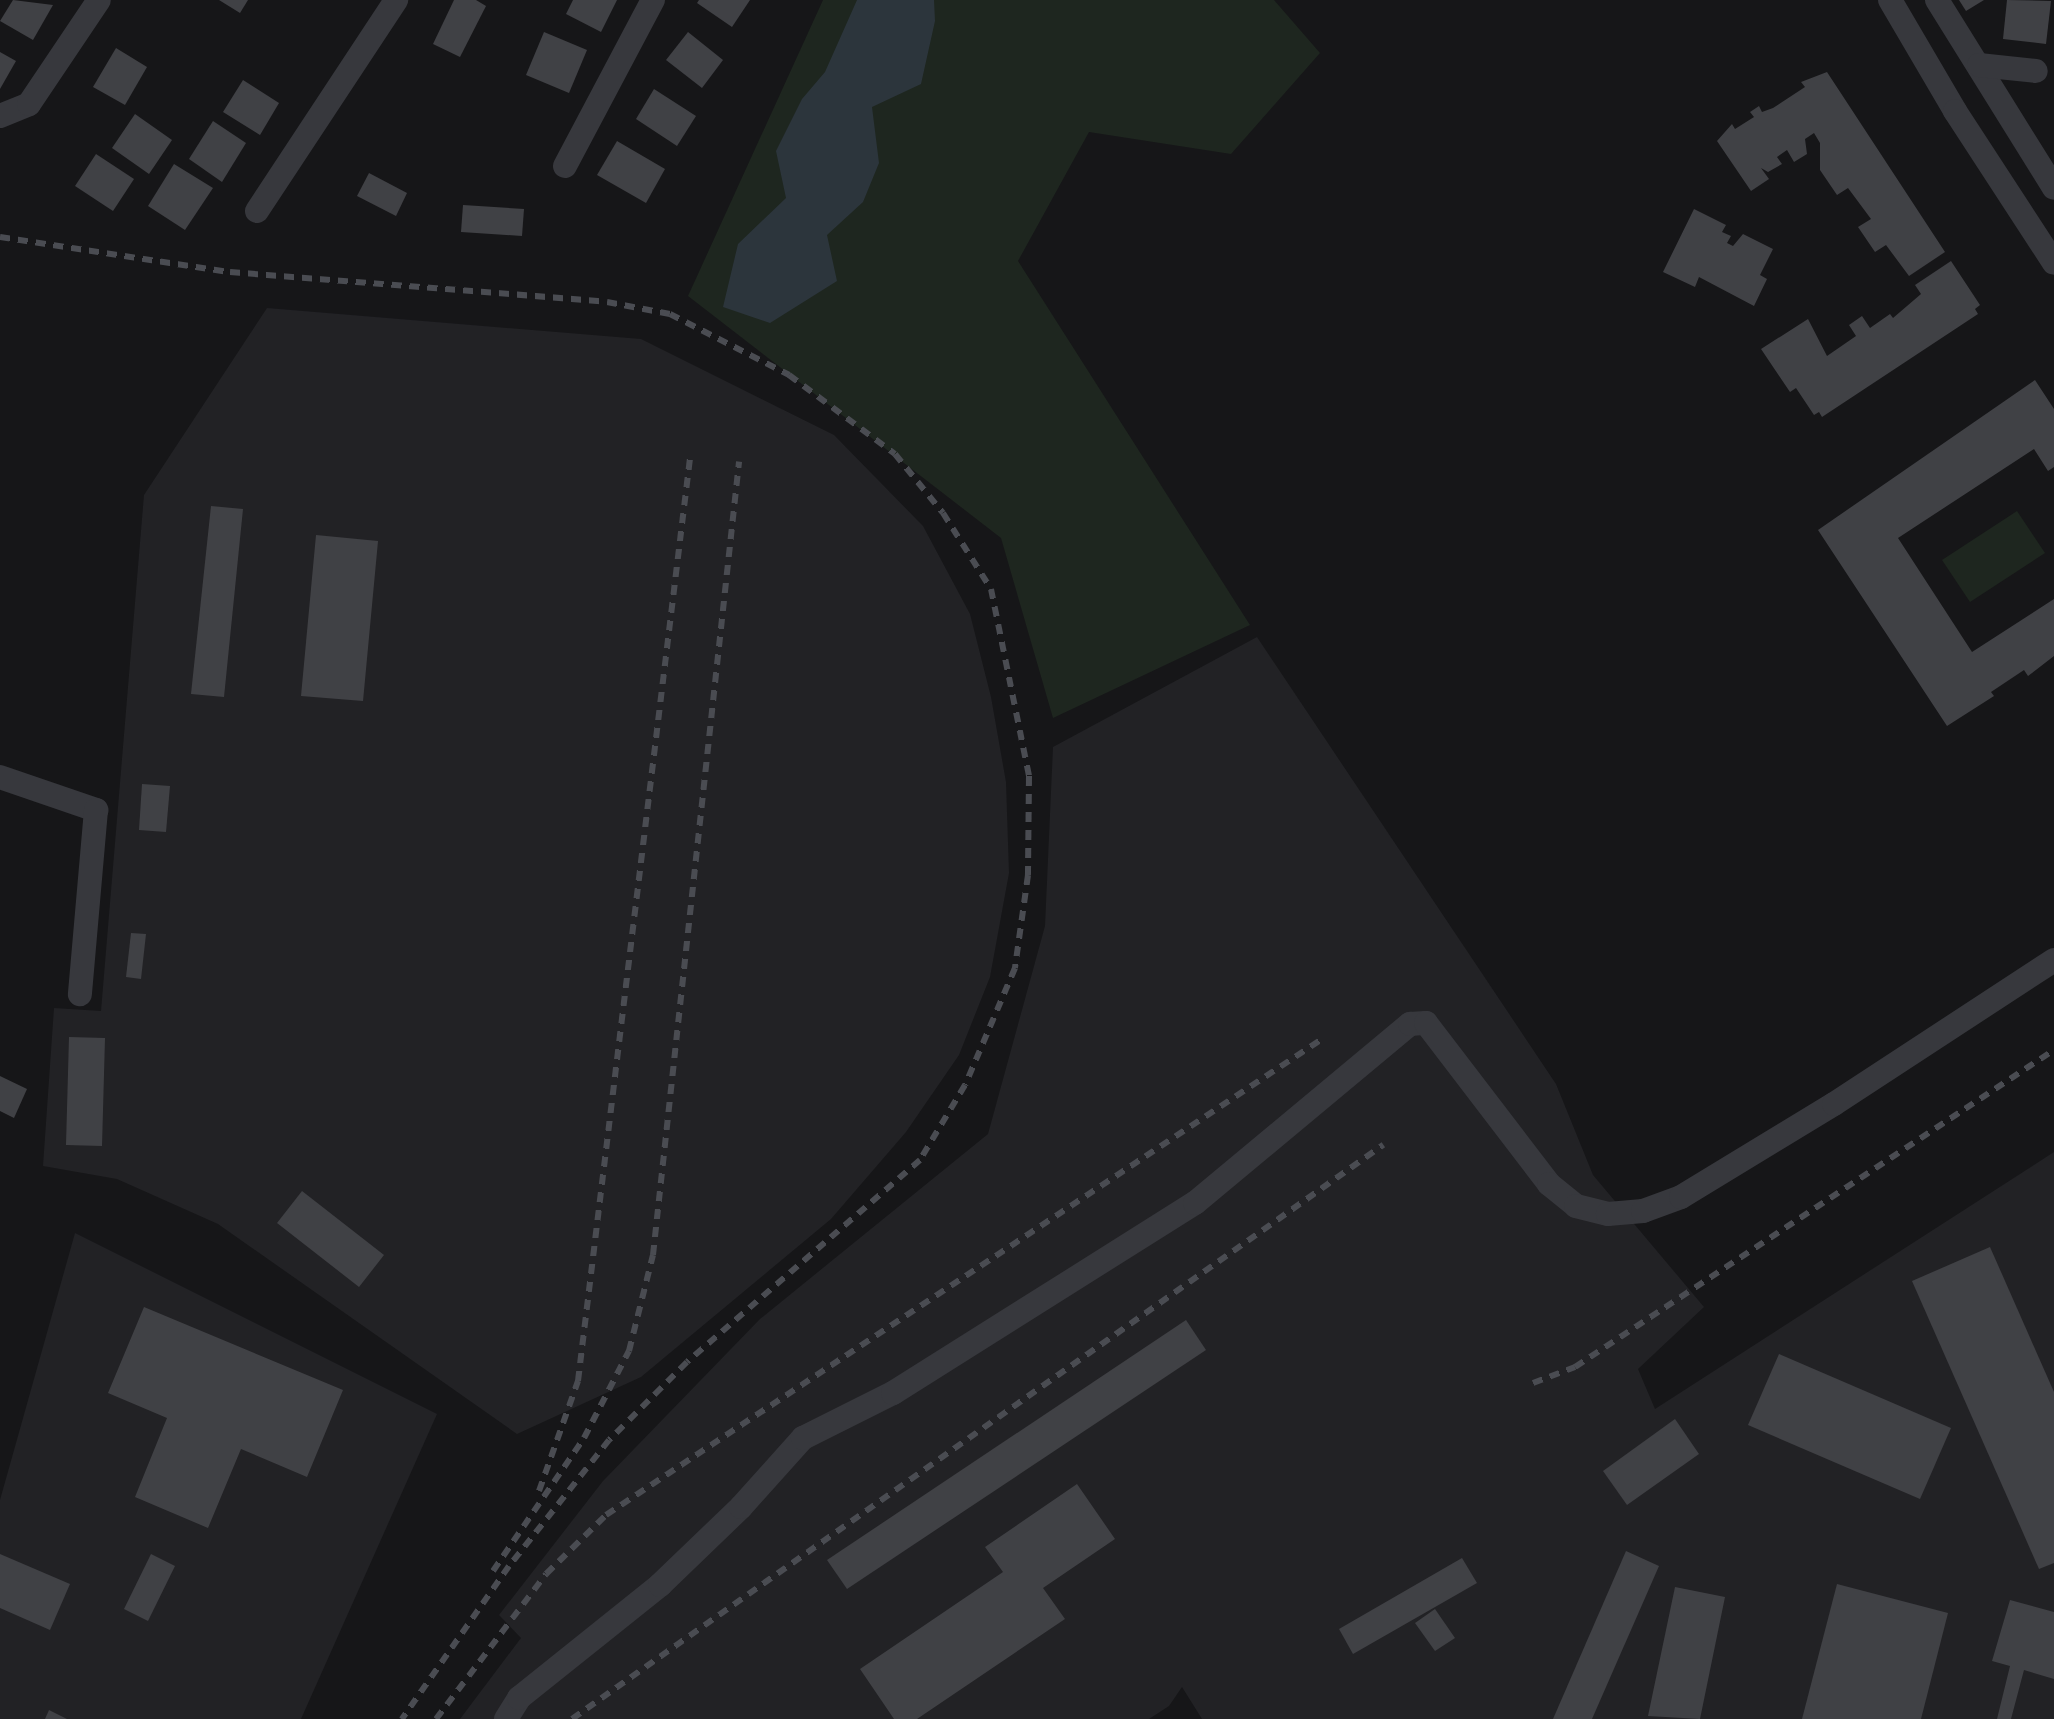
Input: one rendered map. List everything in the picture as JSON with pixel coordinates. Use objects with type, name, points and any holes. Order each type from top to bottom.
[{"type":"street","points":[[0,116],[29,104],[99,0]]},
{"type":"street","points":[[257,211],[396,0]]},
{"type":"street","points":[[565,166],[653,0]]},
{"type":"street","points":[[1890,0],[1955,111],[2054,263]]},
{"type":"street","points":[[1937,0],[2054,188]]},
{"type":"street","points":[[1979,65],[2036,71]]},
{"type":"street","points":[[0,777],[96,810],[80,994]]},
{"type":"street","points":[[506,1719],[519,1698],[660,1585],[741,1507],[803,1438],[893,1393],[1195,1203],[1410,1024],[1426,1023],[1549,1184],[1576,1206],[1608,1214],[1643,1211],[1681,1197],[1834,1104],[2054,960]]},
{"type":"shaded area","points":[[823,0],[1274,0],[1320,53],[1231,154],[1089,132],[1018,261],[1250,625],[1053,718],[1001,538],[688,296]]},
{"type":"shaded area","points":[[857,0],[934,0],[935,21],[921,84],[872,107],[879,163],[863,202],[827,235],[837,281],[770,323],[723,307],[738,244],[786,198],[776,151],[802,99],[825,72]]},
{"type":"shaded area","points":[[267,308],[641,339],[834,435],[923,526],[970,614],[991,697],[1006,782],[1009,873],[990,977],[959,1055],[906,1132],[831,1219],[641,1377],[517,1434],[218,1224],[117,1179],[43,1166],[54,1008],[101,1011],[144,495]]},
{"type":"shaded area","points":[[2017,511],[2045,553],[1970,602],[1942,560]]},
{"type":"shaded area","points":[[1257,637],[1556,1084],[1593,1175],[1704,1307],[1638,1369],[1655,1409],[2054,1152],[2054,1719],[1202,1719],[1182,1687],[1169,1706],[1149,1719],[460,1719],[521,1638],[499,1615],[603,1481],[760,1319],[988,1134],[1045,926],[1053,747]]},
{"type":"shaded area","points":[[75,1233],[437,1414],[301,1719],[0,1719],[0,1500]]},
{"type":"building","points":[[13,0],[53,5],[33,40],[0,21]]},
{"type":"building","points":[[219,0],[248,0],[240,13]]},
{"type":"building","points":[[454,0],[476,0],[486,6],[460,57],[433,44]]},
{"type":"building","points":[[573,0],[617,0],[601,32],[566,14]]},
{"type":"building","points":[[699,0],[750,0],[732,27],[697,3]]},
{"type":"building","points":[[1959,0],[1984,0],[1966,11]]},
{"type":"building","points":[[2007,0],[2051,1],[2046,44],[2003,39]]},
{"type":"building","points":[[544,32],[587,50],[569,93],[526,75]]},
{"type":"building","points":[[688,32],[723,60],[702,88],[666,60]]},
{"type":"building","points":[[116,48],[147,67],[125,105],[93,87]]},
{"type":"building","points":[[0,52],[16,61],[0,89]]},
{"type":"building","points":[[1827,72],[1945,252],[1909,276],[1886,245],[1875,252],[1858,227],[1871,219],[1848,188],[1837,195],[1820,170],[1820,143],[1814,133],[1805,139],[1807,154],[1794,162],[1787,150],[1777,157],[1782,164],[1768,172],[1761,168],[1769,179],[1751,191],[1717,141],[1732,124],[1735,129],[1754,117],[1750,112],[1759,106],[1762,112],[1773,108],[1805,87],[1801,82]]},
{"type":"building","points":[[243,80],[279,103],[260,135],[223,112]]},
{"type":"building","points":[[654,89],[696,116],[677,146],[636,119]]},
{"type":"building","points":[[135,114],[172,140],[149,174],[112,148]]},
{"type":"building","points":[[213,121],[246,143],[222,182],[189,159]]},
{"type":"building","points":[[617,141],[665,169],[646,203],[597,175]]},
{"type":"building","points":[[96,154],[134,179],[113,211],[75,186]]},
{"type":"building","points":[[174,164],[213,188],[185,230],[148,206]]},
{"type":"building","points":[[369,173],[407,193],[396,216],[357,196]]},
{"type":"building","points":[[463,205],[524,209],[522,236],[461,232]]},
{"type":"building","points":[[1694,209],[1726,225],[1722,232],[1731,236],[1727,243],[1733,246],[1743,234],[1773,249],[1760,275],[1767,279],[1754,306],[1699,277],[1695,287],[1663,272]]},
{"type":"building","points":[[1951,261],[1980,305],[1975,309],[1978,314],[1822,417],[1819,412],[1814,415],[1796,388],[1790,392],[1761,349],[1808,319],[1827,356],[1856,336],[1849,325],[1862,316],[1870,328],[1890,314],[1893,318],[1921,294],[1915,285]]},
{"type":"building","points":[[2035,380],[2054,409],[2054,467],[2048,471],[2034,449],[1898,538],[1972,652],[2054,599],[2054,656],[2028,676],[2024,670],[1991,692],[1994,696],[1947,726],[1818,530]]},
{"type":"building","points":[[211,506],[243,509],[224,697],[191,694]]},
{"type":"building","points":[[316,535],[378,541],[363,701],[301,696]]},
{"type":"building","points":[[142,784],[170,786],[166,832],[139,830]]},
{"type":"building","points":[[131,933],[146,934],[141,979],[126,977]]},
{"type":"building","points":[[69,1037],[105,1038],[102,1146],[66,1145]]},
{"type":"building","points":[[0,1076],[27,1089],[14,1118],[0,1111]]},
{"type":"building","points":[[302,1191],[384,1255],[359,1287],[277,1223]]},
{"type":"building","points":[[1990,1247],[2054,1392],[2054,1563],[2039,1569],[1912,1281]]},
{"type":"building","points":[[144,1307],[343,1390],[307,1477],[241,1449],[208,1528],[135,1497],[167,1418],[108,1393]]},
{"type":"building","points":[[1186,1320],[1206,1350],[847,1589],[827,1560]]},
{"type":"building","points":[[1779,1354],[1951,1428],[1920,1499],[1748,1425]]},
{"type":"building","points":[[1675,1419],[1699,1454],[1627,1505],[1603,1471]]},
{"type":"building","points":[[1077,1484],[1115,1539],[1043,1588],[1065,1619],[917,1719],[894,1719],[860,1669],[1003,1572],[985,1547]]},
{"type":"building","points":[[1626,1551],[1659,1566],[1592,1719],[1553,1719]]},
{"type":"building","points":[[0,1554],[70,1584],[50,1630],[0,1608]]},
{"type":"building","points":[[151,1554],[175,1566],[148,1621],[124,1609]]},
{"type":"building","points":[[1462,1558],[1477,1583],[1353,1654],[1339,1629]]},
{"type":"building","points":[[1837,1584],[1948,1613],[1921,1719],[1802,1719]]},
{"type":"building","points":[[1675,1587],[1725,1597],[1700,1719],[1648,1716]]},
{"type":"building","points":[[2010,1600],[2054,1612],[2054,1679],[2024,1670],[2011,1719],[1997,1719],[2010,1666],[1992,1661]]},
{"type":"building","points":[[1435,1609],[1455,1638],[1435,1651],[1415,1623]]},
{"type":"building","points":[[49,1710],[67,1719],[45,1719]]},
{"type":"railway","points":[[0,237],[230,272],[607,302],[670,314],[789,375],[895,454],[943,513],[991,589],[1029,776],[1028,875],[1015,968],[965,1085],[920,1160],[687,1362],[609,1440],[509,1566],[402,1719]]},
{"type":"railway","points":[[539,1491],[578,1381],[690,458]]},
{"type":"railway","points":[[493,1571],[584,1438],[629,1351],[653,1255],[739,462]]},
{"type":"railway","points":[[436,1719],[546,1574],[606,1515],[1325,1037]]},
{"type":"railway","points":[[1533,1383],[1575,1367],[2054,1050]]},
{"type":"railway","points":[[572,1719],[1383,1145]]}]
